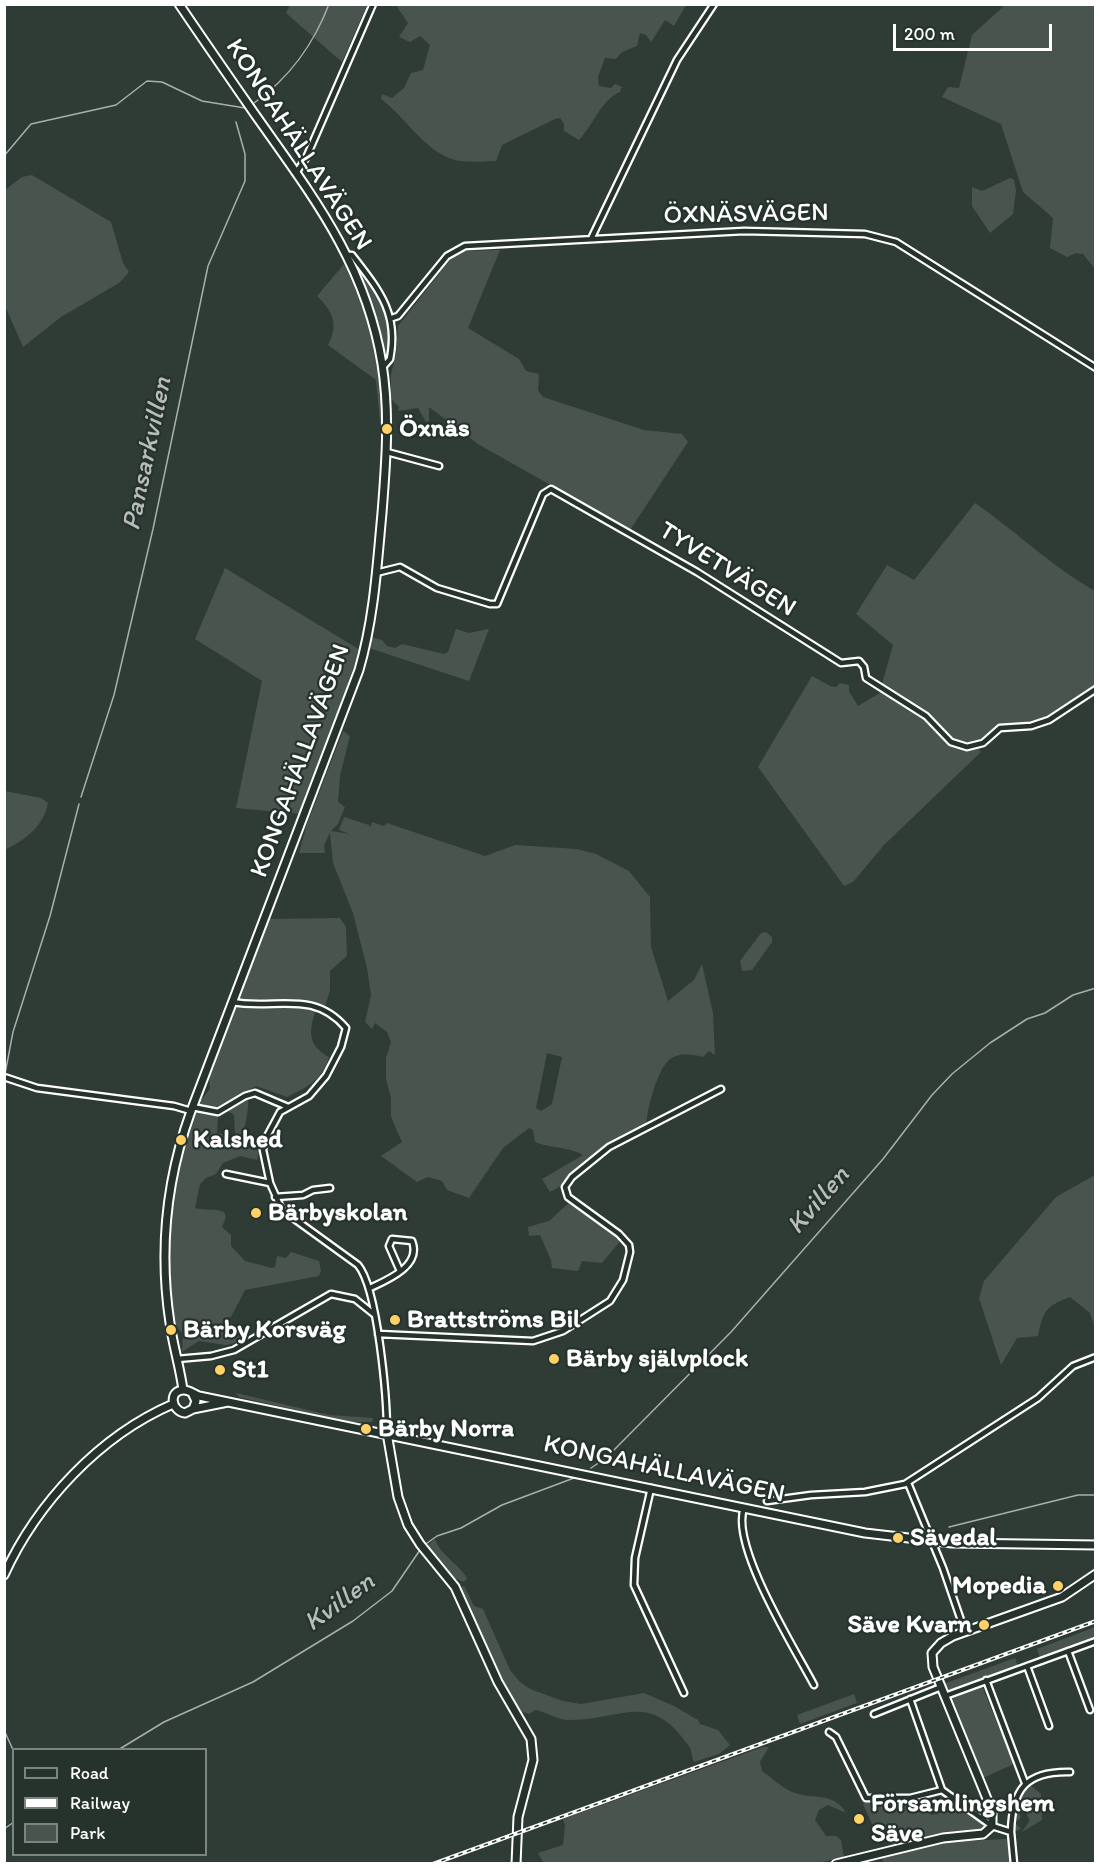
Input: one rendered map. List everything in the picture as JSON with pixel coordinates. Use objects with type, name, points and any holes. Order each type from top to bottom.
[{"type":"street","name":"KONGAHÄLLAVÄGEN","points":[[179,4],[330,221],[349,255],[371,315],[382,367],[387,420],[387,452],[370,626],[356,681],[232,1002],[174,1164],[165,1226],[166,1290],[183,1390],[228,1402],[865,1533],[933,1542],[1095,1545]]},
{"type":"street","points":[[296,173],[306,158],[373,4]]},
{"type":"street","points":[[591,239],[673,68],[699,30],[711,6]]},
{"type":"street","name":"ÖXNÄSVÄGEN","points":[[392,318],[398,316],[447,256],[459,247],[744,231],[836,232],[884,237],[896,242],[1095,368]]},
{"type":"street","points":[[349,255],[352,255],[373,283],[392,318],[390,359],[382,367]]},
{"type":"street","points":[[387,452],[439,466]]},
{"type":"street","name":"TYVETVÄGEN","points":[[376,573],[400,567],[437,588],[490,604],[497,604],[543,494],[551,489],[697,572],[840,663],[859,662],[864,667],[867,679],[917,710],[956,744],[975,746],[987,741],[1000,728],[1031,726],[1049,720],[1095,689]]},
{"type":"street","points":[[232,1002],[313,1004],[333,1016],[346,1028],[335,1059],[315,1091],[280,1112],[263,1146],[270,1183],[275,1197],[293,1219],[358,1265],[370,1288],[378,1334],[387,1433],[398,1497],[414,1537],[455,1587],[498,1682],[530,1737],[532,1760],[518,1817],[516,1863]]},
{"type":"street","points":[[4,1077],[37,1088],[218,1112],[245,1096],[255,1093],[288,1107]]},
{"type":"street","points":[[378,1334],[533,1341],[563,1331],[610,1301],[623,1280],[630,1252],[629,1245],[619,1234],[568,1197],[565,1187],[572,1177],[609,1148],[721,1089]]},
{"type":"street","points":[[226,1174],[270,1183]]},
{"type":"street","points":[[275,1197],[303,1195],[313,1190],[330,1188]]},
{"type":"street","points":[[370,1288],[400,1271],[413,1257],[414,1244],[410,1239],[392,1239],[389,1246],[400,1271]]},
{"type":"street","points":[[177,1359],[211,1356],[234,1350],[331,1294],[355,1299],[375,1315]]},
{"type":"street","points":[[767,1501],[811,1495],[875,1491],[908,1483],[1038,1398],[1072,1366],[1095,1357]]},
{"type":"street","points":[[4,1575],[36,1519],[73,1475],[122,1435],[173,1404],[175,1394],[183,1390]]},
{"type":"street","points":[[192,1394],[196,1401],[193,1409]]},
{"type":"street","name":"KONGAHÄLLAVÄGEN","points":[[173,1404],[181,1413],[228,1402]]},
{"type":"street","points":[[908,1483],[933,1542],[965,1632]]},
{"type":"street","points":[[651,1488],[635,1558],[634,1585],[684,1692]]},
{"type":"street","points":[[744,1508],[742,1525],[750,1559],[814,1684]]},
{"type":"street","points":[[836,1863],[944,1838],[983,1834],[992,1826],[992,1811],[933,1666],[932,1653],[945,1640],[1062,1597],[1095,1574]]},
{"type":"street","points":[[945,1696],[1095,1641]]},
{"type":"street","points":[[1068,1651],[1090,1710]]},
{"type":"street","points":[[1027,1666],[1049,1726]]},
{"type":"street","points":[[986,1680],[1025,1783]]},
{"type":"street","points":[[874,1714],[941,1687]]},
{"type":"street","points":[[910,1699],[942,1790],[992,1826],[1011,1832]]},
{"type":"street","points":[[830,1732],[837,1737],[866,1798],[910,1797],[942,1790]]},
{"type":"street","points":[[1014,1863],[1011,1832],[1013,1808],[1025,1783],[1033,1777],[1045,1774],[1070,1772]]},
{"type":"green space","points":[[1006,4],[1095,5],[1095,269],[1083,254],[1076,253],[1067,257],[1050,248],[1053,218],[1023,192],[1001,124],[942,97],[948,87],[959,88],[972,35]]},
{"type":"green space","points":[[290,5],[367,5],[342,62],[286,13]]},
{"type":"green space","points":[[396,5],[686,5],[674,26],[665,20],[651,42],[646,35],[640,33],[637,46],[622,52],[616,59],[605,58],[598,77],[599,86],[611,88],[615,84],[622,87],[620,92],[603,106],[579,140],[564,131],[564,124],[560,118],[555,119],[502,145],[496,161],[472,162],[454,160],[430,147],[381,99],[382,94],[392,98],[404,88],[411,73],[423,70],[430,45],[420,36],[410,42],[399,37],[408,23]]},
{"type":"green space","points":[[32,175],[111,222],[123,263],[129,272],[119,283],[61,317],[23,347],[5,306],[5,190],[22,177]]},
{"type":"green space","points":[[1010,178],[1014,180],[1016,190],[1013,214],[990,233],[972,206],[972,187],[982,191]]},
{"type":"green space","points":[[500,250],[468,328],[519,359],[526,371],[539,374],[538,390],[543,397],[644,430],[682,434],[688,442],[630,530],[478,444],[429,407],[429,421],[426,422],[418,408],[398,411],[399,407],[391,399],[391,374],[396,355],[398,326],[453,256],[463,251]]},
{"type":"green space","points":[[357,263],[373,286],[388,319],[390,344],[388,359],[385,360],[375,314]]},
{"type":"green space","points":[[344,264],[361,303],[380,368],[383,390],[381,432],[376,380],[328,345],[333,331],[333,319],[327,307],[317,296]]},
{"type":"green space","points":[[975,503],[1064,571],[1095,591],[1095,687],[1056,715],[1030,724],[998,726],[979,742],[968,744],[955,741],[926,713],[882,684],[893,645],[856,614],[887,565],[914,580]]},
{"type":"green space","points":[[225,568],[360,650],[301,814],[236,808],[262,681],[195,639]]},
{"type":"green space","points":[[456,629],[469,633],[489,629],[469,681],[369,648],[371,637],[382,640],[387,646],[395,648],[402,644],[444,654],[448,652]]},
{"type":"green space","points":[[812,676],[830,686],[836,687],[840,683],[849,685],[849,691],[858,706],[883,691],[916,712],[951,746],[966,750],[979,749],[981,752],[884,845],[853,882],[844,886],[758,767]]},
{"type":"green space","points":[[343,731],[350,736],[340,776],[338,802],[345,807],[338,824],[331,831],[350,834],[339,830],[344,817],[369,825],[370,828],[372,822],[384,826],[387,823],[485,856],[515,845],[577,849],[596,854],[629,871],[650,897],[651,947],[668,1001],[694,980],[702,964],[713,1013],[715,1055],[709,1051],[703,1057],[684,1055],[667,1062],[656,1083],[646,1126],[605,1147],[562,1185],[550,1192],[542,1179],[583,1155],[535,1142],[533,1130],[529,1128],[503,1148],[469,1198],[447,1190],[442,1181],[428,1177],[417,1182],[381,1156],[402,1142],[391,1117],[391,1098],[386,1079],[386,1058],[391,1042],[387,1032],[375,1023],[372,1029],[365,1022],[371,995],[367,968],[353,913],[333,863],[330,833],[324,845],[325,853],[299,853],[307,824]],"holes":[[[547,1053],[562,1057],[552,1104],[541,1111],[536,1108]]]},
{"type":"green space","points":[[5,791],[41,798],[48,803],[38,825],[20,842],[5,850]]},
{"type":"green space","points":[[340,918],[346,927],[347,956],[330,971],[330,990],[325,1007],[311,1001],[237,999],[269,919]]},
{"type":"green space","points":[[766,932],[772,937],[772,942],[752,970],[742,971],[740,961],[761,933]]},
{"type":"green space","points":[[235,1005],[309,1005],[317,1007],[312,1022],[311,1036],[316,1047],[329,1057],[318,1078],[287,1097],[256,1086],[247,1091],[248,1112],[239,1146],[259,1151],[257,1160],[240,1156],[223,1163],[216,1174],[206,1178],[200,1184],[195,1208],[224,1212],[226,1217],[222,1227],[231,1235],[231,1246],[245,1261],[272,1268],[275,1267],[277,1256],[286,1258],[291,1252],[319,1261],[321,1271],[319,1276],[245,1290],[231,1317],[228,1318],[246,1340],[226,1345],[199,1341],[182,1352],[183,1334],[174,1324],[171,1310],[167,1239],[176,1168],[194,1112],[218,1116],[217,1135],[220,1133],[232,1138],[235,1134],[234,1115],[226,1110],[216,1109],[217,1106],[214,1110],[199,1108],[197,1105],[210,1089],[209,1075]]},
{"type":"green space","points":[[1095,1175],[1095,1328],[1090,1313],[1070,1297],[1047,1310],[1038,1336],[1017,1338],[1001,1365],[979,1298],[984,1281],[1056,1197]]},
{"type":"green space","points":[[570,1202],[622,1239],[602,1263],[582,1261],[578,1271],[552,1268],[540,1235],[529,1236],[528,1227],[549,1221]]},
{"type":"green space","points":[[236,1393],[329,1415],[373,1418],[372,1422],[346,1422],[239,1397]]},
{"type":"green space","points":[[435,1539],[441,1550],[467,1578],[464,1582],[452,1577],[426,1547]]},
{"type":"green space","points":[[464,1586],[474,1606],[483,1609],[510,1670],[530,1689],[563,1701],[581,1704],[644,1693],[674,1706],[698,1720],[700,1724],[718,1730],[730,1745],[719,1754],[694,1762],[690,1747],[674,1728],[661,1718],[648,1713],[620,1713],[570,1720],[535,1710],[529,1714],[520,1711],[504,1686],[460,1588]]},
{"type":"green space","points":[[1095,1627],[1095,1638],[1040,1658],[1037,1649]]},
{"type":"green space","points":[[1015,1658],[1018,1666],[950,1690],[943,1684]]},
{"type":"green space","points":[[982,1686],[1014,1764],[983,1778],[951,1699]]},
{"type":"green space","points":[[854,1694],[857,1703],[800,1724],[797,1715]]},
{"type":"green space","points":[[763,1747],[769,1747],[760,1762],[762,1771],[783,1787],[798,1794],[835,1801],[841,1806],[846,1813],[828,1805],[819,1810],[815,1820],[826,1836],[836,1836],[841,1840],[844,1857],[813,1864],[544,1864],[538,1853],[563,1845],[565,1825],[563,1819]]},
{"type":"green space","points":[[1028,1783],[1041,1794],[1042,1820],[1022,1832],[1030,1820],[1025,1812],[1019,1813],[1021,1817],[1015,1823],[1021,1829],[1016,1831],[1013,1819],[1014,1813],[1018,1800]]},
{"type":"green space","points":[[942,1792],[986,1824],[980,1830],[948,1832],[893,1845],[873,1826],[863,1804],[865,1802],[912,1801],[935,1793],[936,1797],[927,1799],[931,1815],[944,1812],[940,1793]]},
{"type":"green space","points":[[1006,1839],[1011,1841],[1010,1863],[884,1863],[881,1857],[945,1842]]},
{"type":"waterway","points":[[254,103],[278,83],[299,60],[316,33],[329,4]]},
{"type":"waterway","points":[[4,156],[31,124],[116,105],[147,81],[162,82],[202,101],[245,108]]},
{"type":"waterway","name":"Pansarkvillen","points":[[81,797],[114,695],[153,529],[208,266],[245,181],[245,154],[236,122]]},
{"type":"waterway","name":"Pansarkvillen","points":[[5,1074],[13,1032],[50,916],[79,804]]},
{"type":"waterway","name":"Kvillen","points":[[591,1468],[606,1458],[731,1332],[883,1159],[932,1095],[952,1074],[990,1043],[1027,1019],[1045,1013],[1073,995],[1096,988]]},
{"type":"waterway","name":"Kvillen","points":[[423,1546],[437,1536],[461,1528],[502,1505],[574,1478]]},
{"type":"waterway","points":[[949,1527],[1078,1495],[1096,1495]]},
{"type":"waterway","name":"Kvillen","points":[[121,1748],[164,1722],[253,1682],[353,1621],[392,1591],[420,1550]]},
{"type":"waterway","name":"Pansarkvillen","points":[[4,1730],[12,1748]]},
{"type":"waterway","name":"Kvillen","points":[[4,1829],[12,1823]]},
{"type":"railway","points":[[433,1864],[1096,1621]]},
{"type":"place","name":"Öxnäs","points":[[387,429]]},
{"type":"place","name":"Kalshed","points":[[181,1140]]},
{"type":"place","name":"Bärbyskolan","points":[[256,1213]]},
{"type":"place","name":"Brattströms Bil","points":[[395,1320]]},
{"type":"place","name":"Bärby Korsväg","points":[[171,1330]]},
{"type":"place","name":"Bärby självplock","points":[[554,1359]]},
{"type":"place","name":"St1","points":[[220,1370]]},
{"type":"place","name":"Bärby Norra","points":[[366,1429]]},
{"type":"place","name":"Sävedal","points":[[898,1538]]},
{"type":"place","name":"Mopedia","points":[[1058,1586]]},
{"type":"place","name":"Säve Kvarn","points":[[984,1625]]},
{"type":"place","name":"Församlingshem Säve","points":[[859,1819]]}]
